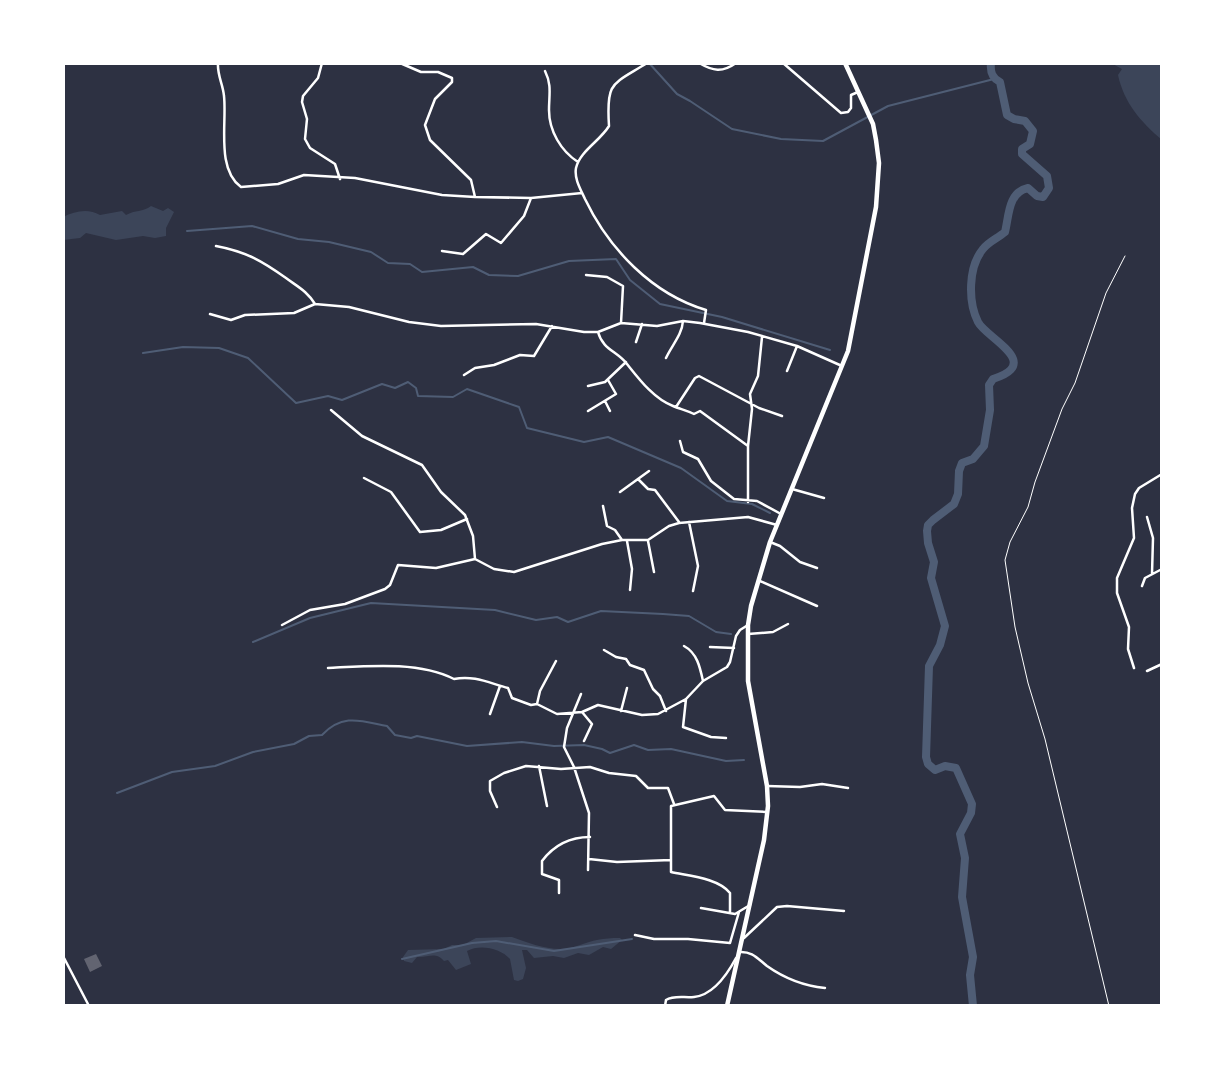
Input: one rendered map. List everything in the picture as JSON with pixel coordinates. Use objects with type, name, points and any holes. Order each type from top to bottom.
[{"type":"highway","points":[[727,1006],[768,812],[767,786],[749,696],[748,625],[757,579],[770,542],[853,333],[878,185],[873,124],[845,63]]},
{"type":"street","points":[[218,63],[226,113],[224,150],[237,185],[244,188],[278,184],[304,175],[355,178],[442,195],[531,198],[582,193]]},
{"type":"street","points":[[322,63],[318,78],[303,96],[307,120],[304,139],[310,148],[335,164],[340,179]]},
{"type":"street","points":[[400,63],[421,72],[438,72],[452,78],[452,82],[435,99],[425,125],[430,139],[471,180],[475,197]]},
{"type":"street","points":[[647,63],[615,82],[607,100],[609,126],[578,162],[575,176],[595,219],[617,247],[645,276],[674,298],[706,310],[704,323]]},
{"type":"street","points":[[699,63],[705,68],[723,71],[736,63]]},
{"type":"street","points":[[770,63],[776,63]]},
{"type":"street","points":[[783,63],[841,113],[848,112],[851,94],[858,92]]},
{"type":"street","points":[[789,63],[789,70]]},
{"type":"street","points":[[545,71],[551,91],[549,117],[556,138],[563,150],[578,162]]},
{"type":"street","points":[[442,251],[463,254],[486,234],[501,243],[524,216],[531,198]]},
{"type":"street","points":[[216,246],[242,252],[263,261],[307,292],[315,304]]},
{"type":"street","points":[[586,275],[607,277],[623,286],[621,323]]},
{"type":"street","points":[[210,314],[231,320],[245,316],[294,313],[315,304],[349,307],[424,324],[523,324],[584,332],[598,331],[621,323],[657,326],[683,321],[704,323],[797,346],[842,366]]},
{"type":"street","points":[[666,358],[671,345],[682,331],[683,321]]},
{"type":"street","points":[[636,342],[642,324]]},
{"type":"street","points":[[464,376],[475,368],[494,365],[520,355],[534,356],[552,326]]},
{"type":"street","points":[[598,331],[605,346],[626,362],[645,385],[676,407],[694,414],[700,411],[748,446]]},
{"type":"street","points":[[748,502],[750,394],[758,376],[762,337]]},
{"type":"street","points":[[787,371],[797,346]]},
{"type":"street","points":[[588,386],[608,380],[626,362]]},
{"type":"street","points":[[676,407],[699,376],[759,408],[782,416]]},
{"type":"street","points":[[589,411],[616,394],[608,380]]},
{"type":"street","points":[[605,401],[610,411]]},
{"type":"street","points":[[331,410],[362,436],[419,462],[441,492],[467,519],[473,536],[475,559]]},
{"type":"street","points":[[680,441],[682,452],[699,460],[711,481],[734,499],[762,504],[782,514]]},
{"type":"street","points":[[620,492],[649,471]]},
{"type":"street","points":[[1133,668],[1129,649],[1129,627],[1117,593],[1117,578],[1133,541],[1132,508],[1135,494],[1139,488],[1162,474]]},
{"type":"street","points":[[365,478],[379,483],[391,492],[420,532],[441,530],[467,519]]},
{"type":"street","points":[[639,480],[648,489],[655,491],[679,523]]},
{"type":"street","points":[[792,489],[824,498]]},
{"type":"street","points":[[603,506],[607,526],[625,540],[632,571],[630,590]]},
{"type":"street","points":[[282,625],[310,610],[345,604],[385,589],[390,585],[398,565],[436,568],[475,559],[494,569],[514,572],[602,544],[648,540],[669,526],[679,523],[748,517],[777,525]]},
{"type":"street","points":[[1147,517],[1153,538],[1152,574]]},
{"type":"street","points":[[689,522],[698,566],[693,591]]},
{"type":"street","points":[[648,540],[654,572]]},
{"type":"street","points":[[770,542],[780,546],[800,562],[817,568]]},
{"type":"street","points":[[1142,586],[1145,578],[1162,569]]},
{"type":"street","points":[[757,579],[817,606]]},
{"type":"street","points":[[748,634],[773,632],[788,624]]},
{"type":"street","points":[[328,668],[412,668],[444,673],[454,679],[473,677],[508,688],[512,698],[531,705],[537,704],[557,714],[582,712],[597,705],[651,715],[666,711],[686,699],[703,681],[727,667],[740,630],[748,625]]},
{"type":"street","points":[[684,646],[692,651],[700,665],[703,681]]},
{"type":"street","points":[[710,647],[734,648]]},
{"type":"street","points":[[604,650],[644,670],[666,711]]},
{"type":"street","points":[[537,704],[540,691],[556,661]]},
{"type":"street","points":[[1147,671],[1162,664]]},
{"type":"street","points":[[490,713],[500,686]]},
{"type":"street","points":[[621,710],[627,688]]},
{"type":"street","points":[[581,694],[567,728],[564,747],[574,767],[589,813],[588,870]]},
{"type":"street","points":[[686,699],[683,727],[711,737],[726,738]]},
{"type":"street","points":[[582,712],[592,724],[584,741]]},
{"type":"street","points":[[497,807],[490,791],[490,781],[526,766],[561,769],[590,767],[609,773],[636,776],[648,788],[668,788],[674,804]]},
{"type":"street","points":[[539,766],[547,806]]},
{"type":"street","points":[[767,786],[795,788],[822,785],[848,788]]},
{"type":"street","points":[[730,914],[729,890],[706,880],[671,872],[671,806],[714,796],[725,810],[768,812]]},
{"type":"street","points":[[559,893],[559,880],[542,874],[542,861],[563,842],[590,837]]},
{"type":"street","points":[[589,859],[617,862],[671,860]]},
{"type":"street","points":[[701,908],[730,914],[750,905]]},
{"type":"street","points":[[741,940],[777,907],[844,911]]},
{"type":"street","points":[[635,935],[654,939],[730,943],[738,912]]},
{"type":"street","points":[[665,1006],[669,997],[695,997],[706,992],[728,973],[739,951],[755,954],[767,966],[803,985],[825,988]]},
{"type":"street","points":[[63,956],[89,1006]]},
{"type":"path","points":[[1109,1006],[1045,739],[1028,683],[1015,627],[1005,560],[1084,359],[1106,293],[1125,256]]},
{"type":"shaded area","points":[[1111,63],[1162,63],[1162,140],[1134,111],[1124,94],[1118,75],[1122,69]]},
{"type":"shaded area","points":[[151,206],[163,211],[168,208],[174,212],[166,228],[166,236],[116,240],[86,233],[80,238],[63,240],[63,217],[68,215],[82,211],[100,215],[122,211],[126,215]]},
{"type":"shaded area","points":[[512,937],[544,947],[561,949],[603,939],[622,940],[611,949],[603,947],[589,955],[578,953],[564,958],[534,958],[527,950],[522,950],[526,968],[523,979],[518,981],[514,980],[510,959],[490,948],[467,951],[471,964],[456,970],[448,960],[444,961],[438,956],[417,957],[412,963],[404,961],[403,957],[408,950],[444,949],[452,945],[463,945],[476,938]]},
{"type":"building","points":[[96,954],[102,966],[90,972],[84,959]]},
{"type":"waterway","points":[[649,63],[677,94],[732,129],[781,139],[823,141],[888,106],[994,79]]},
{"type":"waterway","points":[[973,1006],[970,975],[973,957],[962,897],[965,858],[960,834],[971,813],[972,804],[956,768],[945,766],[935,770],[928,764],[926,757],[929,666],[940,645],[945,626],[931,578],[934,562],[927,531],[928,525],[954,504],[962,463],[973,459],[984,446],[990,410],[989,385],[993,379],[1007,373],[1013,366],[1013,358],[1008,350],[978,322],[971,295],[974,265],[985,247],[1005,232],[1010,206],[1017,194],[1028,188],[1037,196],[1043,197],[1049,188],[1047,176],[1022,154],[1022,149],[1030,144],[1033,131],[1025,121],[1007,115],[1000,82],[992,74],[991,63]]},
{"type":"waterway","points":[[187,231],[252,226],[298,239],[329,242],[371,252],[388,263],[410,264],[422,272],[473,267],[489,275],[518,276],[569,261],[616,259],[630,280],[660,304],[722,317],[830,350]]},
{"type":"waterway","points":[[143,353],[183,347],[219,348],[248,358],[296,403],[328,396],[342,400],[382,384],[395,388],[408,382],[416,388],[418,396],[453,397],[467,389],[519,407],[527,428],[584,442],[608,437],[681,468],[727,501],[752,504],[770,513]]},
{"type":"waterway","points":[[253,642],[310,618],[371,603],[495,610],[536,620],[557,617],[568,622],[601,611],[689,616],[716,632],[731,634]]},
{"type":"waterway","points":[[117,793],[172,772],[215,766],[253,752],[294,744],[309,736],[322,735],[337,724],[353,720],[387,726],[395,735],[411,738],[417,736],[467,746],[522,742],[554,746],[584,745],[610,753],[634,745],[648,750],[671,749],[726,761],[744,760]]},
{"type":"waterway","points":[[402,959],[472,943],[496,941],[554,951],[632,939]]}]
